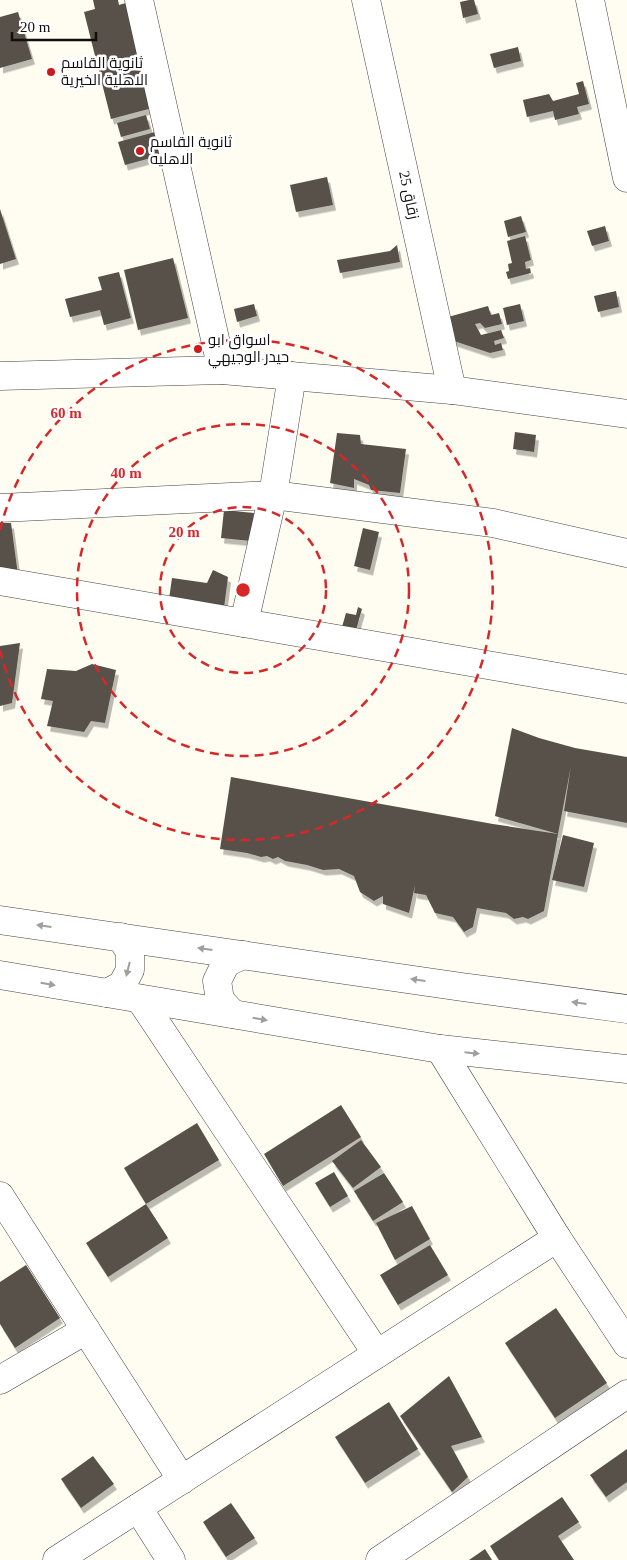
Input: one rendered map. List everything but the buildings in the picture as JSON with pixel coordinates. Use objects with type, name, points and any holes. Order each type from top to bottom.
[{"type":"street","points":[[139,0],[222,370]]},
{"type":"street","name":"زقاق 25","points":[[366,0],[452,390]]},
{"type":"street","points":[[590,0],[627,178]]},
{"type":"street","points":[[0,376],[222,370],[452,390],[627,414]]},
{"type":"street","points":[[244,623],[273,495],[292,376]]},
{"type":"street","points":[[0,508],[273,495],[493,523],[627,553]]},
{"type":"street","points":[[0,580],[627,689]]},
{"type":"street","points":[[0,920],[627,1009]]},
{"type":"street","points":[[107,994],[122,985],[130,970],[130,952],[121,937]]},
{"type":"street","points":[[233,1014],[220,1000],[217,981],[226,963],[244,955]]},
{"type":"street","points":[[0,975],[440,1049],[627,1069]]},
{"type":"street","points":[[140,999],[377,1354]]},
{"type":"street","points":[[440,1049],[557,1238],[627,1344]]},
{"type":"street","points":[[0,1196],[182,1480]]},
{"type":"street","points":[[57,1560],[557,1238]]},
{"type":"street","points":[[0,1380],[86,1330]]},
{"type":"street","points":[[380,1560],[627,1394]]},
{"type":"street","points":[[138,1508],[171,1560]]},
{"type":"place","name":"ثانوية القاسم الاهلية الخيرية","points":[[51,72]]},
{"type":"place","name":"ثانوية القاسم الاهليه","points":[[140,151]]},
{"type":"place","name":"اسواق ابو حيدر الوجيهي","points":[[198,349]]}]
